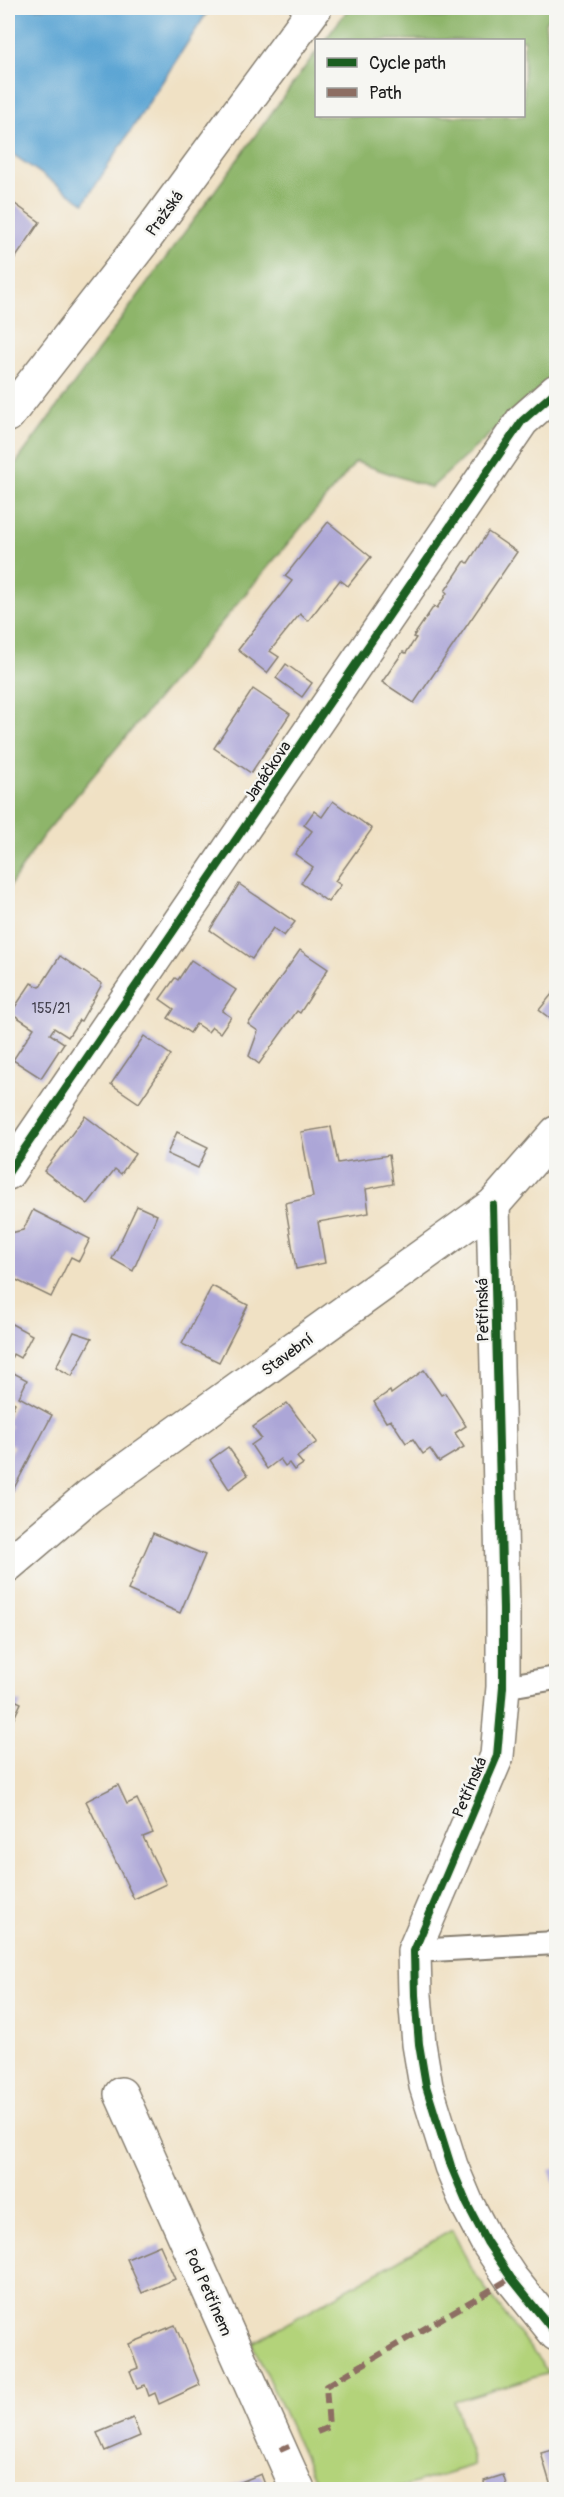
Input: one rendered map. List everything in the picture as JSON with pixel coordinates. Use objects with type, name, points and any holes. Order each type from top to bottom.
[{"type":"street","name":"Pražská","points":[[8,415],[148,235],[315,8]]},
{"type":"street","name":"Janáčkova","points":[[8,1173],[522,421],[556,391]]},
{"type":"street","name":"Stavební","points":[[8,1565],[89,1496],[494,1205],[556,1133]]},
{"type":"street","name":"Petřínská","points":[[494,1205],[503,1687],[496,1756],[414,1951],[419,2044],[426,2086],[451,2166],[467,2204],[510,2278],[556,2334]]},
{"type":"street","name":"Pod Petřínem","points":[[121,2094],[298,2490]]},
{"type":"lane","points":[[503,1687],[556,1678]]},
{"type":"lane","points":[[414,1951],[556,1943]]},
{"type":"green space","points":[[386,7],[437,18],[454,14],[462,8],[556,8],[545,22],[556,107],[556,376],[431,488],[356,462],[42,837],[8,889],[8,474],[315,53],[315,117],[525,117],[525,39],[326,39],[349,8]]},
{"type":"green space","points":[[452,2230],[474,2273],[549,2373],[454,2401],[474,2465],[395,2489],[319,2489],[252,2343]]},
{"type":"water","points":[[8,8],[210,8],[84,203],[8,151]]},
{"type":"building","points":[[8,199],[40,222],[8,269]]},
{"type":"building","points":[[328,522],[371,557],[348,586],[340,580],[308,621],[300,614],[270,651],[279,657],[267,673],[238,650],[292,581],[285,576]]},
{"type":"building","points":[[488,532],[517,552],[414,703],[382,682],[403,652],[406,653],[416,638],[413,637],[434,606],[437,608],[447,593],[445,591],[465,561],[468,563]]},
{"type":"building","points":[[286,664],[312,683],[302,697],[276,678]]},
{"type":"building","points":[[253,689],[290,714],[251,773],[214,748]]},
{"type":"building","points":[[333,801],[372,829],[335,881],[341,885],[328,902],[301,883],[313,867],[295,854],[312,831],[304,825],[314,811],[322,817]]},
{"type":"building","points":[[239,884],[295,922],[284,936],[273,928],[252,959],[210,930]]},
{"type":"building","points":[[300,950],[328,969],[300,1013],[297,1011],[259,1064],[249,1056],[258,1031],[248,1024]]},
{"type":"building","points":[[60,956],[102,984],[81,1021],[79,1020],[68,1037],[54,1028],[50,1034],[64,1043],[41,1078],[13,1060],[34,1028],[11,1013],[31,983],[40,987]]},
{"type":"building","points":[[191,960],[236,990],[222,1011],[231,1017],[220,1033],[212,1027],[208,1032],[196,1024],[190,1033],[168,1018],[174,1009],[160,999],[175,978],[178,980]]},
{"type":"building","points":[[556,989],[556,1023],[539,1010]]},
{"type":"building","points":[[144,1036],[171,1055],[139,1103],[111,1084]]},
{"type":"building","points":[[85,1116],[135,1154],[121,1174],[115,1169],[88,1204],[44,1171]]},
{"type":"building","points":[[331,1127],[338,1163],[389,1155],[393,1184],[366,1189],[369,1213],[318,1222],[325,1263],[296,1269],[285,1203],[313,1197],[301,1132]]},
{"type":"building","points":[[177,1132],[208,1147],[198,1168],[167,1154]]},
{"type":"building","points":[[137,1206],[157,1215],[133,1271],[112,1259]]},
{"type":"building","points":[[33,1210],[90,1239],[79,1261],[71,1257],[51,1297],[8,1276],[8,1261],[12,1251],[9,1250],[8,1240],[11,1233],[23,1230]]},
{"type":"building","points":[[212,1286],[248,1305],[219,1362],[182,1344]]},
{"type":"building","points":[[8,1322],[32,1335],[20,1358],[13,1354],[8,1366]]},
{"type":"building","points":[[74,1332],[92,1338],[72,1376],[56,1367]]},
{"type":"building","points":[[8,1370],[27,1380],[19,1397],[52,1415],[11,1494],[8,1492],[8,1459],[14,1446],[8,1443],[8,1432],[11,1426],[8,1425],[8,1418],[15,1403],[8,1399]]},
{"type":"building","points":[[424,1370],[441,1395],[445,1393],[466,1426],[455,1433],[464,1447],[439,1462],[430,1449],[423,1454],[413,1439],[406,1443],[391,1420],[386,1422],[374,1402],[390,1391],[391,1394]]},
{"type":"building","points":[[287,1403],[317,1442],[297,1457],[303,1464],[294,1470],[289,1463],[285,1466],[280,1459],[267,1469],[251,1445],[261,1438],[253,1427]]},
{"type":"building","points":[[228,1447],[248,1475],[229,1489],[210,1460]]},
{"type":"building","points":[[153,1533],[205,1555],[180,1613],[128,1590]]},
{"type":"building","points":[[8,1697],[21,1703],[8,1731]]},
{"type":"building","points":[[556,1760],[556,1810],[555,1810],[551,1761]]},
{"type":"building","points":[[118,1785],[127,1804],[137,1799],[153,1833],[143,1837],[166,1884],[134,1899],[86,1801]]},
{"type":"building","points":[[556,2168],[556,2189],[549,2170]]},
{"type":"building","points":[[160,2245],[175,2279],[142,2293],[127,2259]]},
{"type":"building","points":[[175,2325],[200,2385],[159,2404],[155,2393],[149,2396],[145,2385],[137,2388],[130,2371],[138,2368],[129,2344]]},
{"type":"building","points":[[133,2418],[140,2436],[105,2451],[97,2433]]},
{"type":"building","points":[[556,2449],[556,2490],[552,2490],[541,2453]]},
{"type":"building","points":[[261,2474],[267,2490],[223,2490],[223,2489]]},
{"type":"building","points":[[503,2475],[508,2490],[485,2490],[484,2481]]},
{"type":"marked path","points":[[317,2432],[329,2427],[326,2386],[511,2278]]},
{"type":"marked path","points":[[280,2450],[289,2446]]},
{"type":"cycle path","points":[[8,1173],[522,421],[556,391]]},
{"type":"cycle path","points":[[493,1205],[503,1608],[503,1687],[497,1756],[414,1951],[415,1995],[419,2044],[426,2086],[451,2166],[467,2204],[487,2242],[511,2278],[556,2334]]}]
